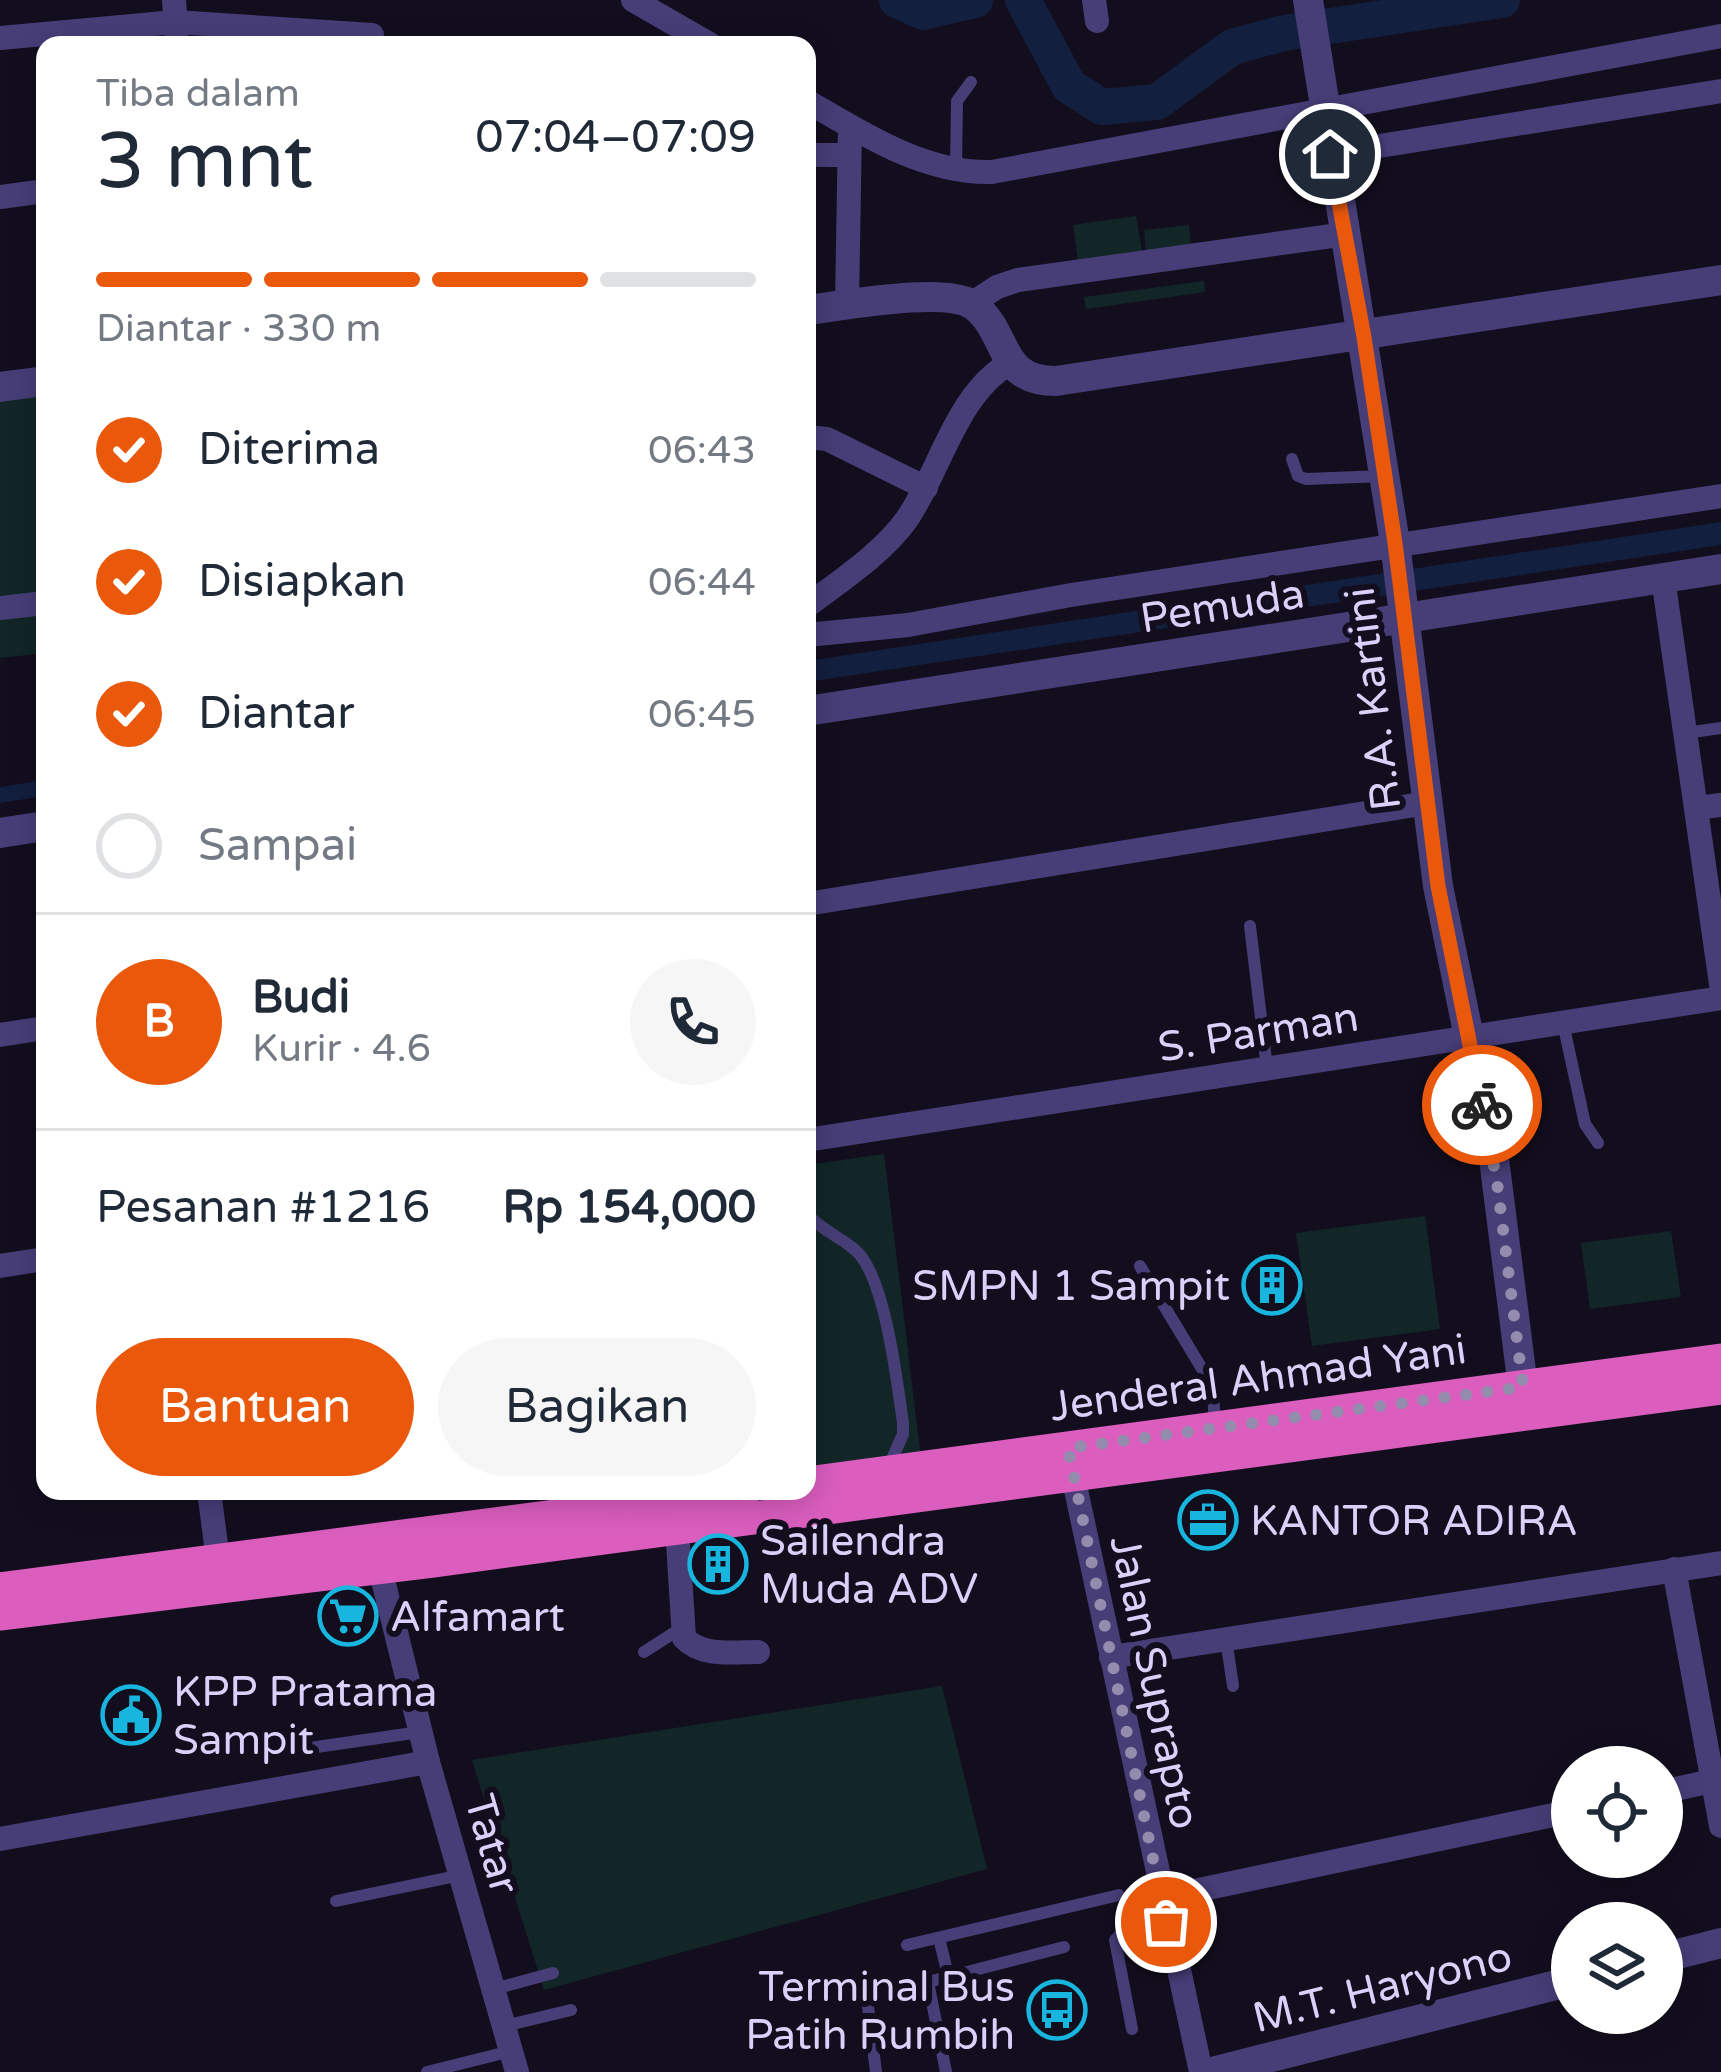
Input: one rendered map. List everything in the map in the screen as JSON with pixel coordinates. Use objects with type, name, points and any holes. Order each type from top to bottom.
[{"type":"highway","name":"Jenderal Ahmad Yani","points":[[0,1614],[677,1527],[1070,1461],[1215,1428],[1721,1360]]},
{"type":"highway","name":"Jenderal Ahmad Yani","points":[[816,1482],[1070,1461],[1721,1388]]},
{"type":"highway","points":[[0,1588],[676,1500]]},
{"type":"street","points":[[633,0],[695,36]]},
{"type":"street","name":"R.A. Kartini","points":[[1308,1],[1396,547],[1438,886],[1494,1159],[1523,1387]]},
{"type":"street","points":[[0,38],[175,22],[372,35]]},
{"type":"street","points":[[816,107],[850,128],[929,163],[992,172],[1721,36]]},
{"type":"street","points":[[1330,154],[1721,91]]},
{"type":"street","points":[[847,305],[850,128]]},
{"type":"street","points":[[816,154],[849,155]]},
{"type":"street","points":[[0,197],[36,192]]},
{"type":"street","points":[[816,309],[936,298],[971,304],[1018,280],[1346,234]]},
{"type":"street","points":[[971,304],[1010,363],[1038,381],[1056,381],[1721,280]]},
{"type":"street","points":[[816,599],[895,533],[926,488],[982,383],[1010,363]]},
{"type":"street","points":[[0,387],[36,382]]},
{"type":"street","points":[[816,438],[926,488]]},
{"type":"street","points":[[816,634],[908,625],[1094,591],[1721,496]]},
{"type":"street","name":"Pemuda","points":[[816,710],[1403,612],[1721,568]]},
{"type":"street","points":[[1664,578],[1686,734],[1709,807],[1721,984]]},
{"type":"street","points":[[0,608],[36,604]]},
{"type":"street","points":[[816,903],[1427,803]]},
{"type":"street","points":[[0,833],[36,827]]},
{"type":"street","name":"S. Parman","points":[[816,1139],[1721,998]]},
{"type":"street","points":[[0,1035],[36,1029]]},
{"type":"street","points":[[0,1266],[36,1260]]},
{"type":"street","name":"Jalan Suprapto","points":[[1070,1461],[1201,2072]]},
{"type":"street","points":[[210,1500],[218,1560]]},
{"type":"street","points":[[677,1527],[688,1644],[704,1650],[758,1652]]},
{"type":"street","points":[[1111,1657],[1721,1563]]},
{"type":"street","name":"Tatar","points":[[380,1568],[428,1762],[511,2050]]},
{"type":"street","points":[[1674,1569],[1721,1826]]},
{"type":"street","points":[[0,1839],[428,1762]]},
{"type":"street","points":[[1683,1787],[1716,1780]]},
{"type":"street","points":[[1163,1910],[1551,1816]]},
{"type":"street","points":[[1683,1953],[1721,1943]]},
{"type":"street","name":"M.T. Haryono","points":[[1212,2072],[1551,1986]]},
{"type":"lane","points":[[956,170],[957,100],[971,82]]},
{"type":"lane","points":[[1292,458],[1298,476],[1306,479],[1385,476]]},
{"type":"lane","points":[[1686,734],[1721,728]]},
{"type":"lane","points":[[1250,926],[1267,1069]]},
{"type":"lane","points":[[1563,1023],[1585,1124],[1598,1143]]},
{"type":"lane","points":[[816,1224],[861,1255],[892,1343],[903,1434],[886,1473]]},
{"type":"lane","points":[[1140,1266],[1207,1377],[1214,1393],[1215,1428]]},
{"type":"lane","points":[[644,1652],[684,1627]]},
{"type":"lane","points":[[1226,1640],[1233,1686]]},
{"type":"lane","points":[[296,1750],[421,1732]]},
{"type":"lane","points":[[336,1900],[460,1875]]},
{"type":"lane","points":[[907,1945],[1119,1895]]},
{"type":"lane","points":[[1132,2029],[1115,1940],[1163,1910]]},
{"type":"lane","points":[[939,1938],[949,1975]]},
{"type":"lane","points":[[946,2072],[928,1988],[932,1979],[1064,1947]]},
{"type":"lane","points":[[494,1989],[554,1972]]},
{"type":"lane","points":[[868,2006],[876,2072]]},
{"type":"lane","points":[[427,2072],[511,2050],[571,2010]]},
{"type":"green space","points":[[1136,216],[1142,251],[1078,261],[1073,225]]},
{"type":"green space","points":[[1189,225],[1191,246],[1146,251],[1144,230]]},
{"type":"green space","points":[[1204,281],[1205,292],[1086,309],[1084,297]]},
{"type":"green space","points":[[36,388],[36,654],[0,658],[0,392]]},
{"type":"green space","points":[[884,1154],[921,1458],[816,1472],[816,1164]]},
{"type":"green space","points":[[1425,1216],[1440,1329],[1312,1346],[1296,1233]]},
{"type":"green space","points":[[1671,1231],[1681,1297],[1590,1309],[1581,1243]]},
{"type":"green space","points":[[942,1686],[987,1869],[544,1990],[472,1760]]},
{"type":"water","points":[[1721,522],[1721,545],[816,681],[816,660]]},
{"type":"water","points":[[36,781],[36,797],[0,803],[0,787]]},
{"type":"waterway","points":[[897,0],[923,12],[975,0]]},
{"type":"waterway","points":[[1023,0],[1069,86],[1102,107],[1157,102],[1232,47],[1284,33],[1502,0]]},
{"type":"way so far","points":[[1166,1922],[1068,1448],[1523,1387],[1494,1159],[1482,1105]]},
{"type":"place","name":"SMPN 1 Sampit","points":[[1272,1285]]},
{"type":"place","name":"KANTOR ADIRA","points":[[1208,1520]]},
{"type":"place","name":"Sailendra Muda ADV","points":[[718,1564]]},
{"type":"place","name":"Alfamart","points":[[348,1616]]},
{"type":"place","name":"KPP Pratama Sampit","points":[[131,1715]]},
{"type":"place","name":"Terminal Bus Patih Rumbih","points":[[1057,2010]]},
{"type":"route","points":[[1330,154],[1395,543],[1438,886],[1482,1105]]}]
